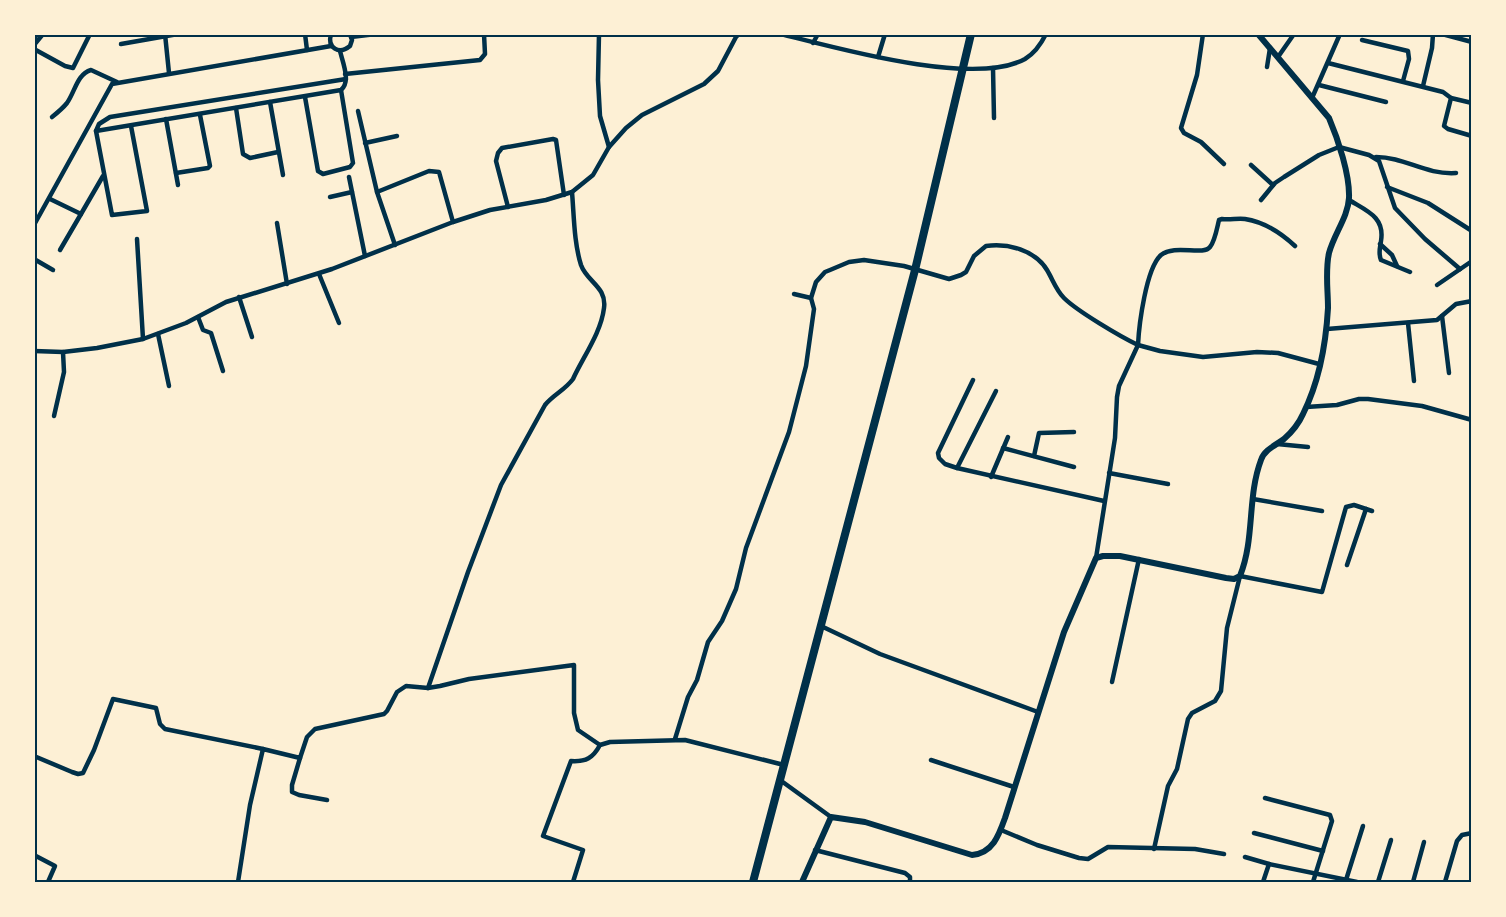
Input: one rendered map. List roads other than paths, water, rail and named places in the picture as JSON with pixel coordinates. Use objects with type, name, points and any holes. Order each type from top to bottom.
[{"type":"highway","points":[[753,882],[915,270],[971,34]]},
{"type":"street","points":[[43,34],[34,47],[65,66],[73,68],[90,34]]},
{"type":"street","points":[[121,44],[178,34]]},
{"type":"street","points":[[305,34],[307,50]]},
{"type":"street","points":[[331,34],[331,46]]},
{"type":"street","points":[[340,51],[350,46],[351,36],[376,34]]},
{"type":"street","points":[[131,126],[147,211],[112,215],[96,131],[99,124],[110,117],[346,76],[480,60],[485,54],[484,34]]},
{"type":"street","points":[[599,34],[600,116],[609,147]]},
{"type":"street","points":[[34,351],[63,352],[105,347],[143,339],[198,317],[239,297],[319,274],[453,222],[490,210],[572,192],[593,175],[609,147],[626,128],[642,116],[693,90],[711,78],[724,63],[739,34]]},
{"type":"street","points":[[781,34],[878,57],[962,69],[993,68],[1027,58],[1035,51],[1046,34]]},
{"type":"street","points":[[813,43],[818,34]]},
{"type":"street","points":[[878,57],[885,34]]},
{"type":"street","points":[[1203,34],[1199,63],[1181,128],[1184,133],[1201,142],[1224,164]]},
{"type":"street","points":[[1154,849],[1168,786],[1177,769],[1188,719],[1192,713],[1215,701],[1221,691],[1227,628],[1249,543],[1253,499],[1260,462],[1262,456],[1296,426],[1306,406],[1327,329],[1330,251],[1349,200],[1349,187],[1329,118],[1258,34]]},
{"type":"street","points":[[1278,57],[1293,34]]},
{"type":"street","points":[[1312,98],[1340,34]]},
{"type":"street","points":[[1423,86],[1433,34]]},
{"type":"street","points":[[1442,34],[1472,42]]},
{"type":"street","points":[[165,35],[168,73]]},
{"type":"street","points":[[1362,40],[1408,51],[1409,58],[1403,81]]},
{"type":"street","points":[[34,225],[110,88],[117,82],[331,46],[340,51],[346,76],[345,87],[341,90],[96,131]]},
{"type":"street","points":[[1267,67],[1270,48]]},
{"type":"street","points":[[1328,63],[1423,86],[1472,104]]},
{"type":"street","points":[[993,68],[994,118]]},
{"type":"street","points":[[52,117],[67,103],[87,70],[117,82]]},
{"type":"street","points":[[1319,85],[1386,102]]},
{"type":"street","points":[[305,97],[318,171],[323,174],[352,166],[341,90]]},
{"type":"street","points":[[1451,98],[1444,126],[1472,136]]},
{"type":"street","points":[[270,102],[283,175]]},
{"type":"street","points":[[236,108],[243,154],[250,158],[278,152]]},
{"type":"street","points":[[358,111],[377,192],[395,245]]},
{"type":"street","points":[[176,173],[210,166],[200,115]]},
{"type":"street","points":[[166,120],[178,185]]},
{"type":"street","points":[[365,143],[397,136]]},
{"type":"street","points":[[508,207],[496,157],[502,148],[556,140],[564,195]]},
{"type":"street","points":[[1261,200],[1273,185],[1319,156],[1339,147],[1376,158],[1396,159],[1435,173],[1456,173]]},
{"type":"street","points":[[1376,158],[1395,208],[1460,270]]},
{"type":"street","points":[[1251,165],[1273,185]]},
{"type":"street","points":[[377,192],[436,170],[439,172],[453,222]]},
{"type":"street","points":[[60,250],[103,176]]},
{"type":"street","points":[[349,177],[365,256]]},
{"type":"street","points":[[1387,187],[1428,203],[1472,231]]},
{"type":"street","points":[[330,197],[352,192]]},
{"type":"street","points":[[428,688],[468,572],[506,473],[545,405],[573,379],[602,318],[605,307],[604,297],[581,266],[574,224],[572,192]]},
{"type":"street","points":[[50,198],[81,214]]},
{"type":"street","points":[[1349,200],[1380,223],[1383,232],[1378,253],[1381,260],[1410,272]]},
{"type":"street","points":[[780,780],[831,817],[865,822],[972,855],[987,851],[1001,830],[1065,632],[1096,558],[1115,438],[1119,386],[1138,345],[1139,321],[1159,256],[1173,249],[1206,250],[1211,246],[1219,220],[1222,219],[1244,219],[1259,223],[1277,231],[1296,246]]},
{"type":"street","points":[[277,224],[286,284]]},
{"type":"street","points":[[137,239],[143,339]]},
{"type":"street","points":[[1380,244],[1392,255],[1397,266]]},
{"type":"street","points":[[675,739],[688,698],[698,680],[708,642],[722,621],[736,589],[746,548],[789,432],[806,366],[814,309],[811,298],[819,277],[825,272],[849,262],[864,260],[949,279],[966,272],[974,256],[986,246],[1001,245],[1023,251],[1040,261],[1065,299],[1126,340],[1138,345],[1160,351],[1203,357],[1257,352],[1278,353],[1319,364]]},
{"type":"street","points":[[34,259],[53,270]]},
{"type":"street","points":[[1437,285],[1472,261]]},
{"type":"street","points":[[319,274],[339,323]]},
{"type":"street","points":[[794,294],[811,298]]},
{"type":"street","points":[[239,297],[252,337]]},
{"type":"street","points":[[1327,329],[1437,320],[1456,304],[1472,301]]},
{"type":"street","points":[[1442,316],[1449,373]]},
{"type":"street","points":[[198,317],[203,330],[211,333],[223,371]]},
{"type":"street","points":[[1408,322],[1414,381]]},
{"type":"street","points":[[158,334],[169,386]]},
{"type":"street","points":[[54,416],[64,372],[63,352]]},
{"type":"street","points":[[973,380],[938,453],[939,458],[945,464],[991,477],[1104,501]]},
{"type":"street","points":[[957,468],[996,391]]},
{"type":"street","points":[[1306,406],[1337,405],[1368,399],[1422,406],[1472,420]]},
{"type":"street","points":[[1034,456],[1039,433],[1074,432]]},
{"type":"street","points":[[991,477],[1008,437]]},
{"type":"street","points":[[1275,444],[1308,447]]},
{"type":"street","points":[[1004,448],[1074,467]]},
{"type":"street","points":[[1109,473],[1168,484]]},
{"type":"street","points":[[1253,499],[1322,511]]},
{"type":"street","points":[[1096,558],[1111,555],[1139,559],[1226,578],[1234,579],[1240,576],[1322,592],[1346,507],[1354,505],[1372,511]]},
{"type":"street","points":[[1347,565],[1366,509]]},
{"type":"street","points":[[1112,682],[1139,559]]},
{"type":"street","points":[[821,626],[880,654],[1038,712]]},
{"type":"street","points":[[327,800],[292,792],[292,785],[307,737],[315,729],[381,716],[387,711],[401,688],[406,686],[428,688],[469,679],[574,665],[574,713],[578,730],[600,745],[621,741],[675,739],[784,765]]},
{"type":"street","points":[[34,756],[72,772],[83,773],[113,699],[156,708],[160,724],[165,729],[300,758]]},
{"type":"street","points":[[573,882],[583,850],[543,836],[571,761],[594,756],[600,745]]},
{"type":"street","points":[[238,882],[250,805],[262,749]]},
{"type":"street","points":[[931,760],[1014,787]]},
{"type":"street","points":[[1265,798],[1330,815],[1332,821],[1313,882]]},
{"type":"street","points":[[802,882],[831,817]]},
{"type":"street","points":[[1346,881],[1363,826]]},
{"type":"street","points":[[1001,830],[1037,845],[1088,859],[1108,848],[1195,849],[1224,854]]},
{"type":"street","points":[[1254,833],[1323,851]]},
{"type":"street","points":[[1445,882],[1457,841],[1462,835],[1472,833]]},
{"type":"street","points":[[1378,882],[1391,840]]},
{"type":"street","points":[[1413,882],[1424,842]]},
{"type":"street","points":[[815,850],[905,873],[910,877],[910,882]]},
{"type":"street","points":[[34,855],[55,866],[48,882]]},
{"type":"street","points":[[1245,857],[1357,882]]},
{"type":"street","points":[[1263,882],[1269,864]]}]
